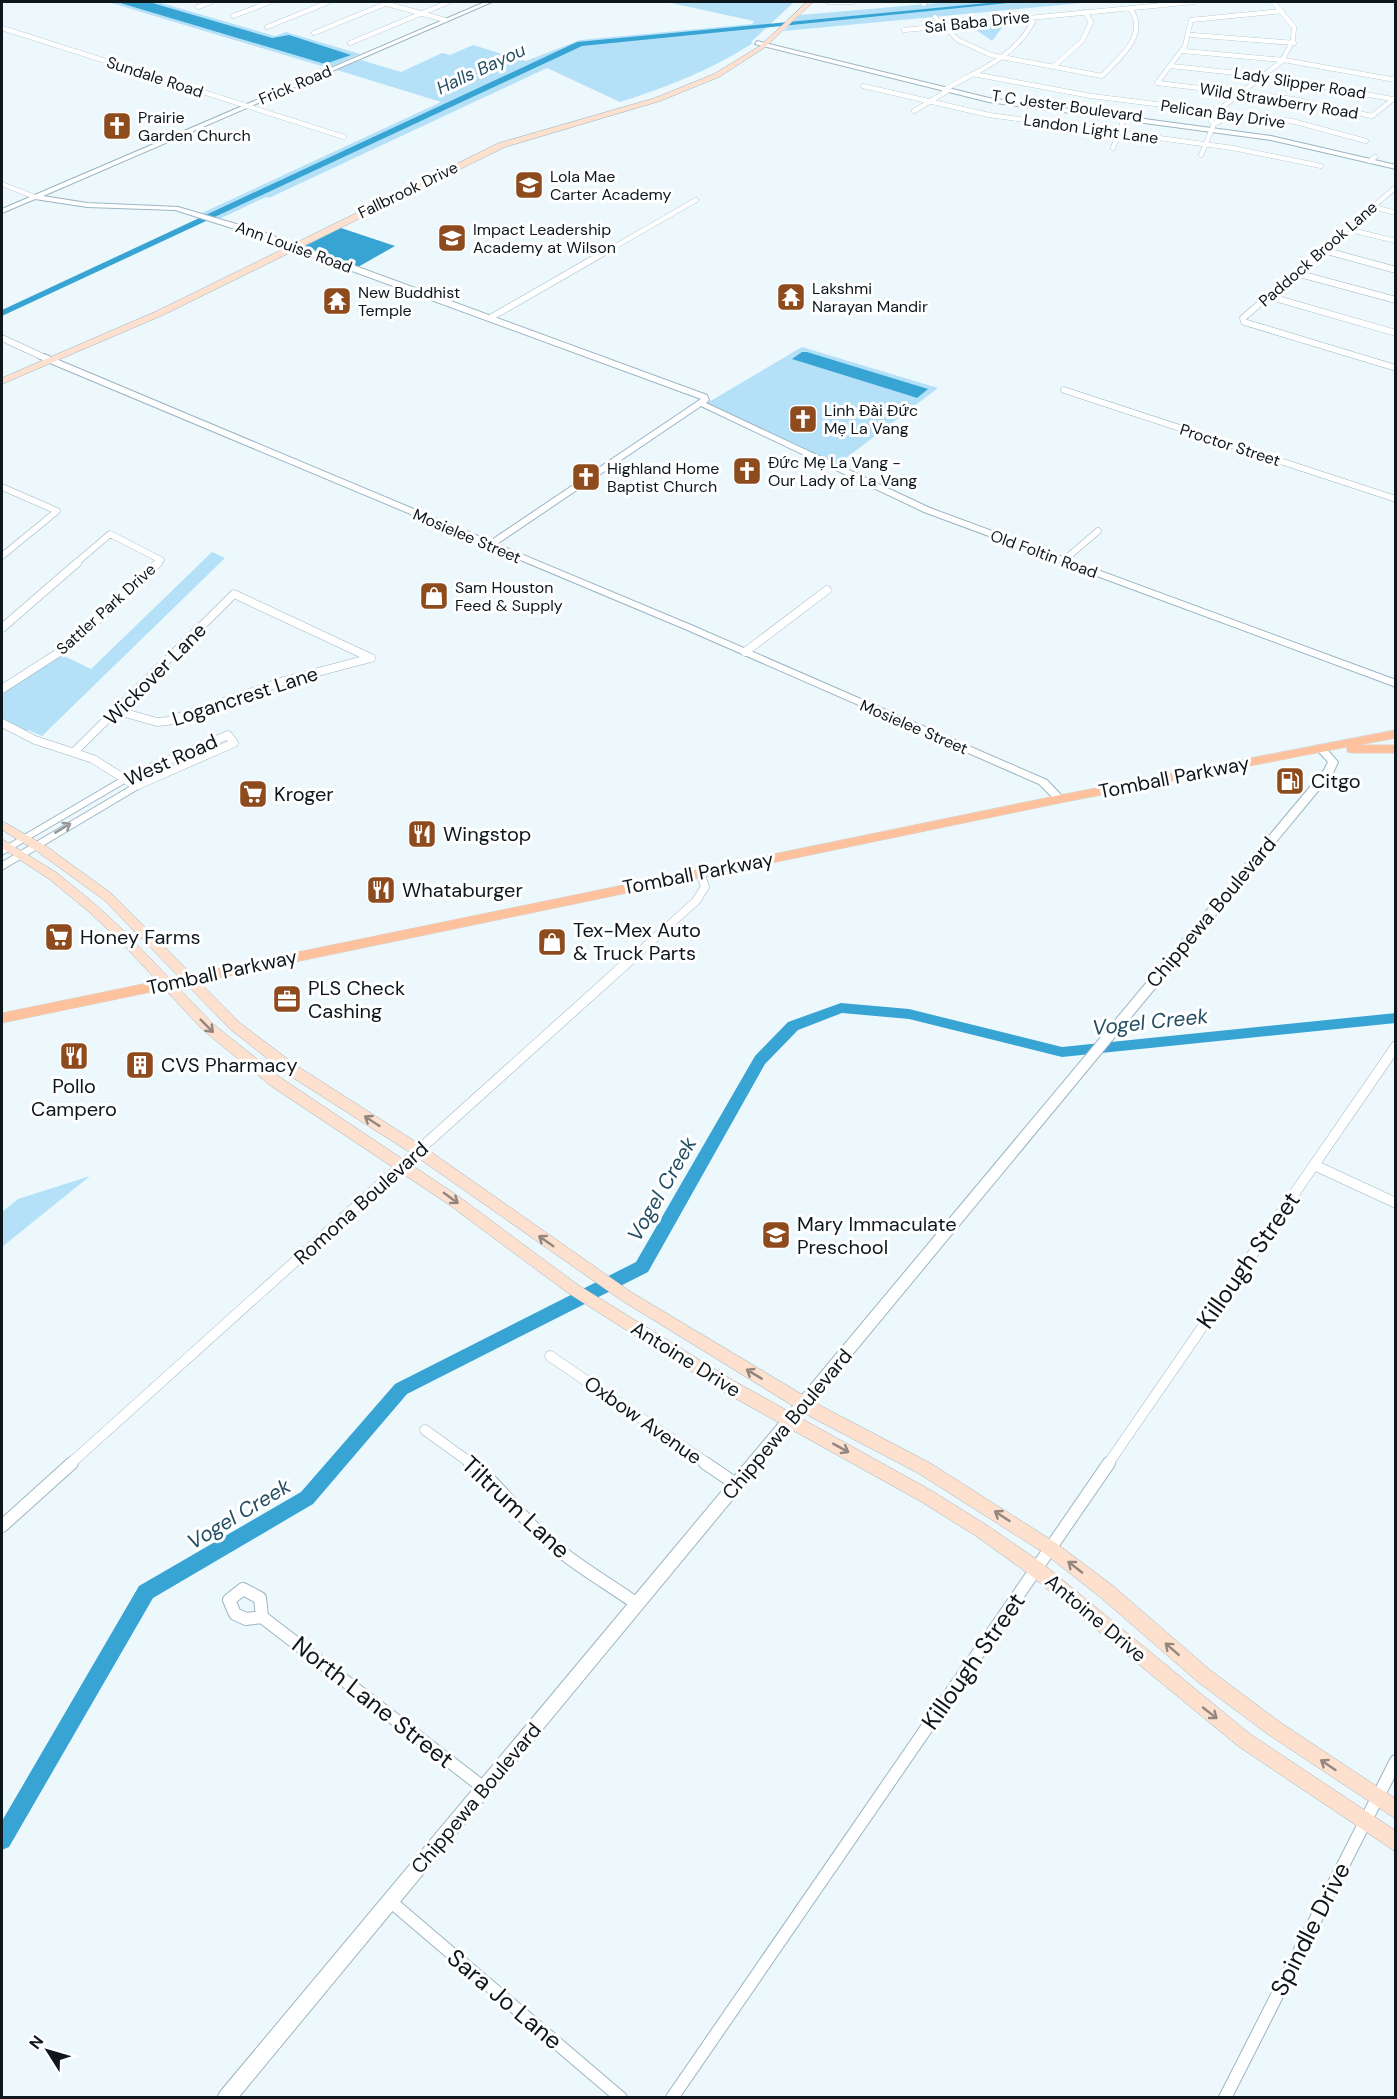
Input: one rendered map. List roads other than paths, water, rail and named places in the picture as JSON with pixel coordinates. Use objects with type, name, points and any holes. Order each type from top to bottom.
[{"type":"main road","name":"Fallbrook Drive","points":[[762,42],[800,2]]},
{"type":"main road","name":"Fallbrook Drive","points":[[2,373],[130,319],[285,243],[540,125],[638,99],[679,85],[722,66],[781,30],[810,2]]},
{"type":"main road","name":"Fallbrook Drive","points":[[2,381],[140,323],[295,247],[432,175]]},
{"type":"main road","name":"Tomball Parkway","points":[[2,1018],[700,872],[1395,734]]},
{"type":"main road","points":[[1323,749],[1395,749]]},
{"type":"main road","name":"Antoine Drive","points":[[2,825],[36,845],[108,897],[235,1026],[292,1070],[418,1151],[626,1296],[804,1404],[924,1468],[1050,1548],[1106,1591],[1204,1676],[1275,1729],[1395,1810]]},
{"type":"main road","name":"Antoine Drive","points":[[4,848],[20,855],[53,876],[92,908],[122,935],[166,984],[228,1046],[276,1082],[403,1165],[573,1289],[728,1386],[926,1496],[1036,1569],[1244,1740],[1395,1843]]},
{"type":"main road","points":[[92,908],[108,897]]},
{"type":"main road","points":[[276,1082],[292,1070]]},
{"type":"main road","points":[[500,1237],[519,1221]]},
{"type":"main road","points":[[667,1347],[682,1330]]},
{"type":"main road","points":[[1187,1695],[1204,1676]]},
{"type":"street","points":[[198,7],[211,2]]},
{"type":"street","points":[[233,16],[270,2]]},
{"type":"street","points":[[267,27],[329,2]]},
{"type":"street","points":[[377,2],[445,20]]},
{"type":"street","points":[[350,43],[448,2]]},
{"type":"street","name":"Frick Road","points":[[2,211],[489,2]]},
{"type":"street","points":[[828,2],[854,2]]},
{"type":"street","name":"Sai Baba Drive","points":[[904,30],[1194,2]]},
{"type":"street","points":[[1201,155],[1213,126],[1219,122],[1222,114],[1220,111],[1284,60],[1294,43],[1294,27],[1273,2]]},
{"type":"street","points":[[314,33],[387,3]]},
{"type":"street","points":[[935,17],[962,42],[1001,57],[1102,76],[1137,35],[1140,25],[1136,13],[1130,8]]},
{"type":"street","points":[[1171,66],[1184,51],[1192,35],[1191,20],[1282,11]]},
{"type":"street","points":[[1053,67],[1082,41],[1091,22],[1086,12]]},
{"type":"street","points":[[914,111],[1018,46],[1028,35],[1033,22],[1028,17]]},
{"type":"street","name":"Sundale Road","points":[[2,28],[344,138]]},
{"type":"street","points":[[1192,35],[1294,43]]},
{"type":"street","name":"T C Jester Boulevard","points":[[762,42],[1011,104],[1213,126],[1395,162]]},
{"type":"street","points":[[1184,51],[1284,60],[1395,80]]},
{"type":"street","name":"Lady Slipper Road","points":[[1171,66],[1265,76],[1394,98]]},
{"type":"street","name":"Wild Strawberry Road","points":[[1171,66],[1157,83],[1242,92],[1372,116],[1394,98]]},
{"type":"street","name":"Pelican Bay Drive","points":[[973,74],[1084,96],[1220,111],[1311,126],[1366,141]]},
{"type":"street","name":"Landon Light Lane","points":[[863,86],[989,115],[1204,144],[1321,166]]},
{"type":"street","points":[[1113,148],[1126,117]]},
{"type":"street","name":"T C Jester Boulevard","points":[[1372,159],[1395,167]]},
{"type":"street","name":"Ann Louise Road","points":[[2,184],[35,197],[87,205],[162,207],[197,213],[702,395],[705,400],[700,403]]},
{"type":"street","name":"Paddock Brook Lane","points":[[1395,187],[1243,318],[1244,322],[1395,368]]},
{"type":"street","points":[[490,318],[696,200]]},
{"type":"street","points":[[1373,207],[1395,213]]},
{"type":"street","points":[[1347,229],[1395,241]]},
{"type":"street","points":[[1323,250],[1395,270]]},
{"type":"street","points":[[1296,273],[1395,300]]},
{"type":"street","points":[[1268,296],[1395,333]]},
{"type":"street","name":"Mosielee Street","points":[[2,338],[745,652],[1043,782],[1060,799]]},
{"type":"street","name":"Proctor Street","points":[[1064,390],[1395,499]]},
{"type":"street","points":[[490,545],[700,403]]},
{"type":"street","name":"Old Foltin Road","points":[[700,403],[927,510],[1395,684]]},
{"type":"street","points":[[2,486],[57,511],[2,556]]},
{"type":"street","points":[[1063,561],[1098,531]]},
{"type":"street","name":"Sattler Park Drive","points":[[2,628],[110,534],[161,560],[72,644],[2,689]]},
{"type":"street","points":[[745,652],[827,590]]},
{"type":"street","name":"Wickover Lane","points":[[74,752],[234,594],[371,658]]},
{"type":"street","name":"Logancrest Lane","points":[[118,711],[157,722],[168,721],[284,681],[371,658]]},
{"type":"street","points":[[2,723],[35,740],[107,765],[136,786]]},
{"type":"street","name":"West Road","points":[[2,867],[136,786],[234,743],[228,735],[126,778],[4,848]]},
{"type":"street","name":"Chippewa Boulevard","points":[[226,2097],[1329,771],[1333,762],[1323,749]]},
{"type":"street","name":"Romona Boulevard","points":[[2,1526],[696,901],[705,887],[700,872]]},
{"type":"street","name":"Killough Street","points":[[672,2097],[1395,1046]]},
{"type":"street","points":[[1314,1165],[1395,1203]]},
{"type":"street","name":"Oxbow Avenue","points":[[550,1356],[736,1485]]},
{"type":"street","name":"Tiltrum Lane","points":[[425,1430],[488,1476],[536,1530],[566,1555],[637,1604]]},
{"type":"street","name":"North Lane Street","points":[[262,1617],[484,1788]]},
{"type":"street","name":"Spindle Drive","points":[[1225,2097],[1395,1761]]},
{"type":"street","name":"Sara Jo Lane","points":[[390,1901],[621,2097]]},
{"type":"water","points":[[117,2],[149,2],[272,38],[289,35],[351,55],[325,64]]},
{"type":"water","points":[[341,228],[395,246],[358,267],[303,247]]},
{"type":"water","points":[[802,352],[928,389],[917,398],[792,359]]},
{"type":"waterway","name":"Halls Bayou","points":[[2,313],[580,44],[1015,2]]},
{"type":"waterway","name":"Vogel Creek","points":[[2,1840],[146,1592],[307,1498],[401,1389],[642,1267],[760,1060],[793,1026],[841,1008],[909,1014],[1062,1052],[1396,1018]]},
{"type":"place","name":"Prairie Garden Church","points":[[117,126]]},
{"type":"place","name":"Lola Mae Carter Academy","points":[[529,185]]},
{"type":"place","name":"Impact Leadership Academy at Wilson","points":[[452,238]]},
{"type":"place","name":"Lakshmi Narayan Mandir","points":[[791,297]]},
{"type":"place","name":"New Buddhist Temple","points":[[337,301]]},
{"type":"place","name":"Linh Đài Đức Mẹ La Vang","points":[[803,419]]},
{"type":"place","name":"Đức Mẹ La Vang - Our Lady of La Vang","points":[[747,471]]},
{"type":"place","name":"Highland Home Baptist Church","points":[[586,477]]},
{"type":"place","name":"Sam Houston Feed & Supply","points":[[434,596]]},
{"type":"place","name":"Citgo","points":[[1290,781]]},
{"type":"place","name":"Kroger","points":[[253,794]]},
{"type":"place","name":"Wingstop","points":[[422,834]]},
{"type":"place","name":"Whataburger","points":[[381,890]]},
{"type":"place","name":"Honey Farms","points":[[59,937]]},
{"type":"place","name":"Tex-Mex Auto & Truck Parts","points":[[552,942]]},
{"type":"place","name":"PLS Check Cashing","points":[[287,999]]},
{"type":"place","name":"Pollo Campero","points":[[74,1056]]},
{"type":"place","name":"CVS Pharmacy","points":[[140,1065]]},
{"type":"place","name":"Mary Immaculate Preschool","points":[[776,1235]]}]
